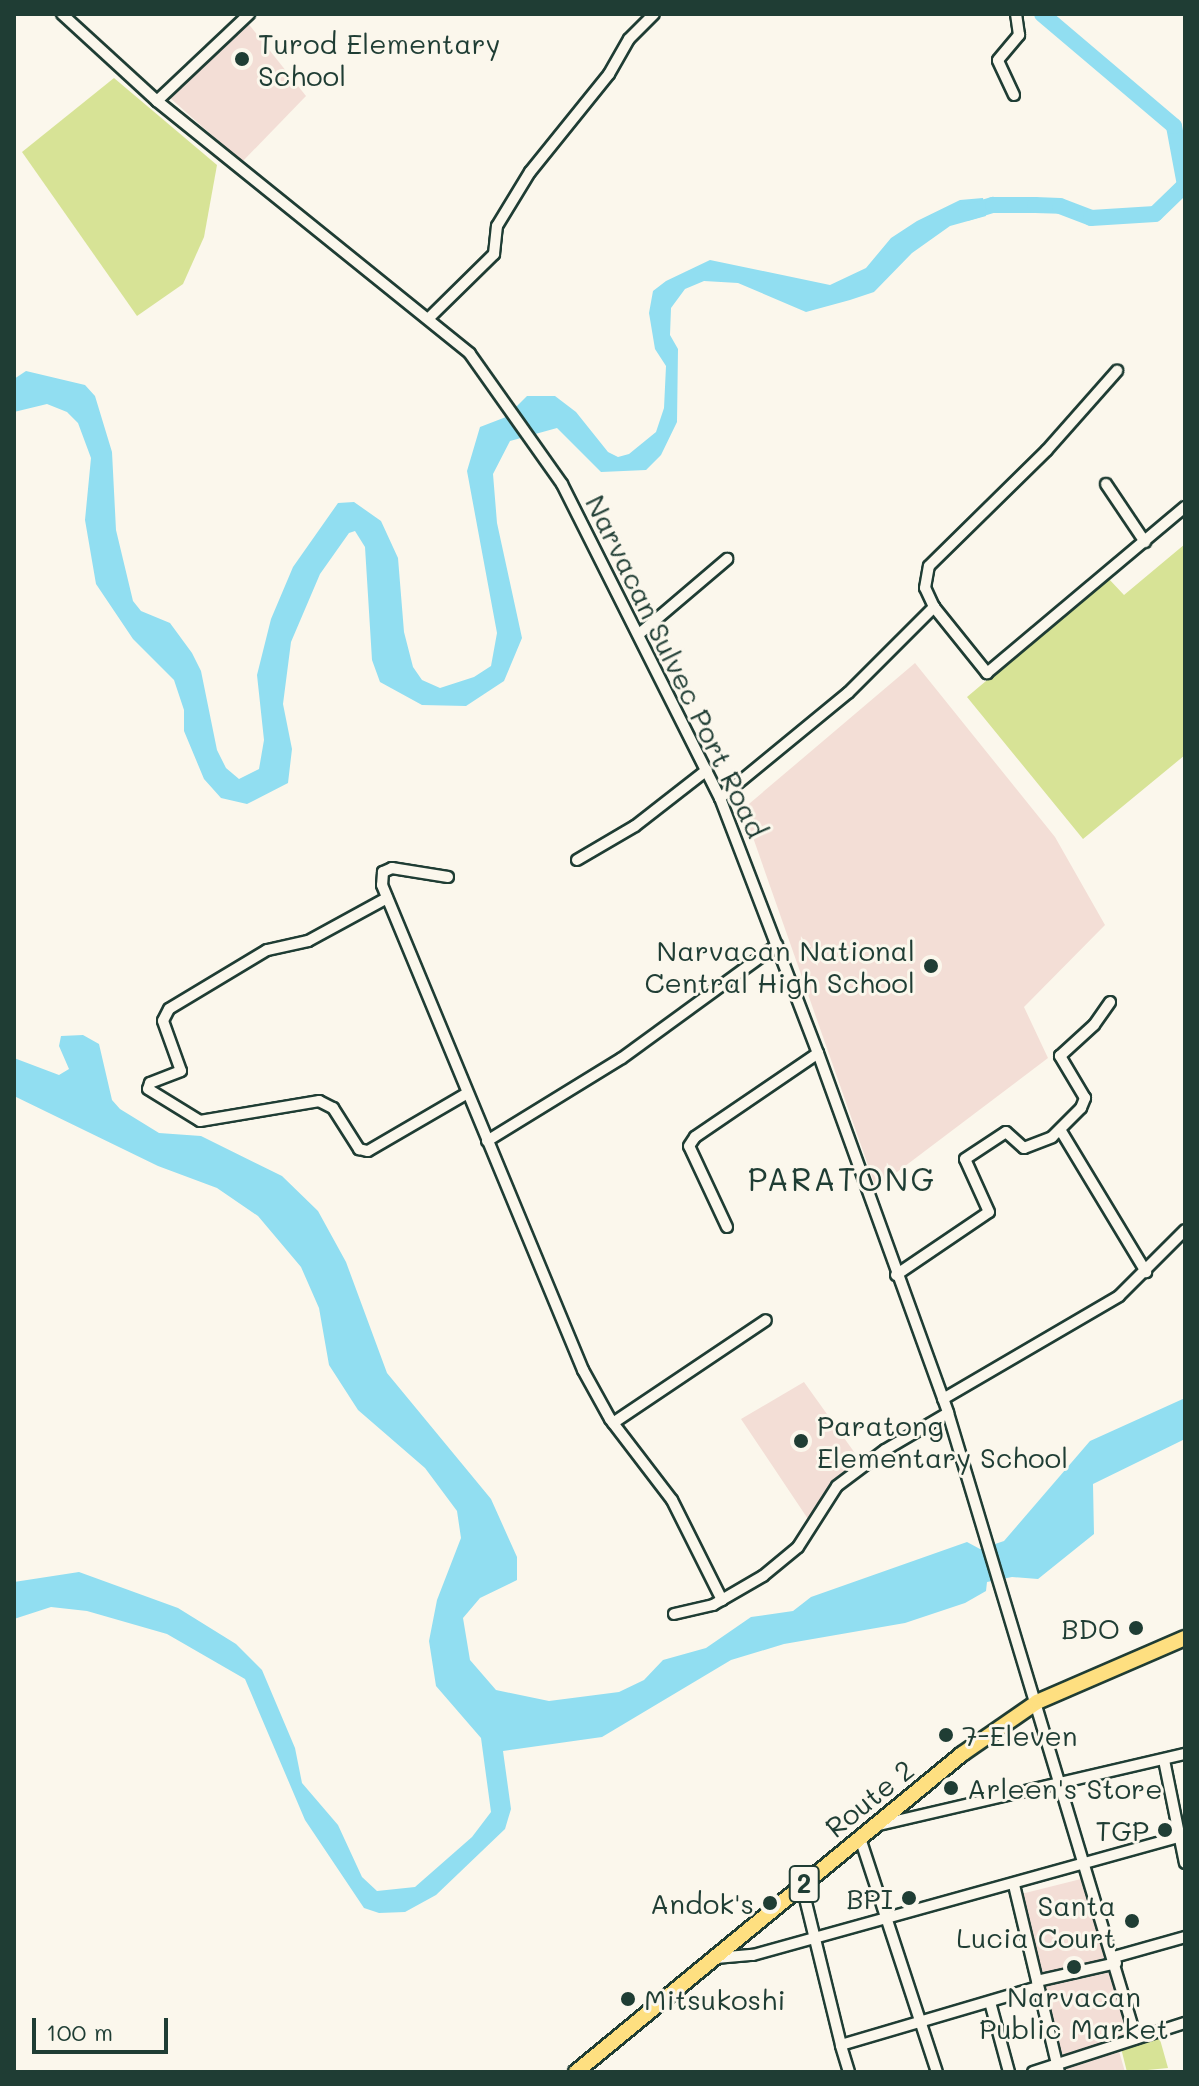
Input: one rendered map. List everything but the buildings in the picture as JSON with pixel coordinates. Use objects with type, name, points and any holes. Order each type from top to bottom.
[{"type":"highway","name":"Route 2","points":[[576,2072],[962,1754],[1037,1702],[1185,1638]]},
{"type":"street","name":"Narvacan Sulvec Port Road","points":[[62,14],[157,101],[430,317],[470,354],[512,408],[562,484],[720,798],[818,1053],[948,1413],[1136,2038]]},
{"type":"street","points":[[157,101],[249,14]]},
{"type":"street","points":[[430,317],[494,254],[497,226],[530,172],[609,74],[629,39],[654,14]]},
{"type":"street","points":[[1014,95],[998,60],[1019,35],[1016,14]]},
{"type":"street","points":[[1117,371],[1047,450],[929,566],[925,588],[934,607],[987,673],[1185,507]]},
{"type":"street","points":[[1106,484],[1145,542]]},
{"type":"street","points":[[639,634],[727,559]]},
{"type":"street","points":[[720,798],[838,702],[934,607]]},
{"type":"street","points":[[577,860],[635,826],[707,770]]},
{"type":"street","points":[[448,877],[386,869],[382,885],[466,1094],[583,1370],[613,1423],[672,1500],[722,1600]]},
{"type":"street","points":[[387,898],[308,941],[267,950],[218,984],[169,1009],[163,1021],[181,1071],[150,1083],[148,1089],[200,1121],[319,1101],[333,1108],[359,1149],[368,1151],[466,1094]]},
{"type":"street","points":[[487,1141],[622,1058],[777,945]]},
{"type":"street","points":[[896,1275],[989,1212],[965,1159],[1003,1133],[1026,1148],[1061,1131],[1085,1098],[1060,1056],[1094,1025],[1110,1002]]},
{"type":"street","points":[[727,1227],[689,1146],[695,1137],[818,1053]]},
{"type":"street","points":[[1061,1131],[1146,1272]]},
{"type":"street","points":[[943,1399],[1119,1296],[1185,1230]]},
{"type":"street","points":[[613,1423],[766,1320]]},
{"type":"street","points":[[674,1614],[722,1600],[798,1547],[830,1496],[852,1473],[948,1413]]},
{"type":"street","points":[[877,1825],[1185,1754]]},
{"type":"street","points":[[1164,1760],[1182,1836],[1185,1863]]},
{"type":"street","points":[[715,1957],[753,1955],[1182,1836]]},
{"type":"street","points":[[860,1838],[937,2072]]},
{"type":"street","points":[[1014,1885],[1058,2067]]},
{"type":"street","points":[[802,1886],[849,2072]]},
{"type":"street","points":[[841,2045],[990,2002],[1185,1937]]},
{"type":"street","points":[[990,2002],[1009,2072]]},
{"type":"street","points":[[1033,2072],[1058,2067],[1185,2023]]},
{"type":"shaded area","name":"Turod Elementary School","points":[[247,22],[306,96],[242,162],[169,97]]},
{"type":"shaded area","name":"Narvacan National Central High School","points":[[915,663],[1055,837],[1105,925],[1024,1007],[1048,1058],[876,1188],[743,809]]},
{"type":"shaded area","name":"Paratong Elementary School","points":[[804,1382],[862,1463],[818,1505],[810,1522],[741,1419]]},
{"type":"shaded area","name":"Narvacan Public Market","points":[[1089,1877],[1129,2038],[1058,2056],[1018,1895]]},
{"type":"shaded area","points":[[1119,2051],[1125,2072],[1064,2072],[1063,2066]]},
{"type":"green space","points":[[114,78],[217,165],[204,237],[183,284],[137,316],[22,152]]},
{"type":"green space","points":[[1185,544],[1185,755],[1083,839],[967,697],[1108,578],[1124,595]]},
{"type":"green space","points":[[1159,2036],[1168,2068],[1127,2072],[1121,2048]]},
{"type":"water","points":[[983,198],[986,216],[950,226],[912,253],[874,292],[850,300],[806,312],[738,283],[704,281],[685,289],[671,308],[670,335],[678,349],[677,422],[661,455],[646,470],[601,472],[557,428],[510,441],[493,474],[497,523],[522,638],[504,681],[466,706],[422,705],[380,682],[372,660],[365,547],[355,531],[349,533],[320,574],[291,642],[283,704],[292,749],[288,783],[247,804],[221,798],[204,779],[184,731],[184,710],[174,680],[133,639],[96,584],[85,520],[91,458],[78,423],[67,412],[47,404],[14,412],[14,379],[26,371],[85,385],[95,396],[112,452],[116,530],[133,601],[141,611],[170,623],[192,653],[201,671],[217,750],[226,768],[239,779],[259,769],[264,740],[257,675],[271,619],[293,567],[338,503],[354,502],[381,521],[398,558],[404,632],[413,667],[422,680],[440,688],[474,677],[491,666],[497,633],[467,471],[480,427],[506,417],[527,396],[555,396],[576,412],[608,452],[618,457],[629,454],[656,432],[664,408],[666,366],[655,349],[649,313],[653,291],[666,281],[710,260],[830,285],[866,268],[891,238],[917,221],[960,200]]},
{"type":"water","points":[[83,1035],[99,1044],[112,1100],[120,1109],[159,1133],[201,1136],[282,1176],[318,1211],[346,1262],[387,1373],[491,1499],[517,1557],[517,1580],[480,1598],[463,1618],[470,1660],[496,1690],[549,1701],[619,1692],[644,1680],[663,1660],[706,1648],[751,1617],[793,1611],[811,1597],[967,1542],[980,1549],[1004,1541],[1090,1441],[1185,1398],[1185,1439],[1093,1484],[1094,1534],[1038,1579],[1012,1577],[987,1582],[986,1591],[965,1603],[905,1623],[784,1644],[731,1660],[602,1737],[503,1751],[511,1809],[505,1829],[436,1895],[405,1912],[379,1913],[364,1908],[305,1820],[245,1679],[167,1634],[87,1611],[51,1607],[14,1619],[14,1582],[79,1572],[178,1608],[236,1644],[262,1670],[295,1748],[302,1783],[338,1825],[362,1877],[377,1891],[415,1887],[472,1837],[491,1812],[481,1738],[436,1686],[429,1641],[437,1600],[461,1538],[457,1511],[425,1468],[358,1410],[329,1365],[319,1308],[301,1267],[258,1216],[217,1188],[158,1166],[14,1096],[14,1058],[59,1075],[69,1069],[59,1046],[61,1036]]},
{"type":"waterway","points":[[966,213],[993,205],[1035,205],[1060,206],[1091,218],[1155,214],[1185,185],[1174,126],[1042,14]]},
{"type":"place","name":"Turod Elementary School","points":[[242,59]]},
{"type":"place","name":"Narvacan National Central High School","points":[[931,966]]},
{"type":"place","name":"Paratong Elementary School","points":[[801,1441]]},
{"type":"place","name":"BDO","points":[[1136,1628]]},
{"type":"place","name":"7-Eleven","points":[[946,1735]]},
{"type":"place","name":"Arleen's Store","points":[[951,1788]]},
{"type":"place","name":"TGP","points":[[1165,1830]]},
{"type":"place","name":"BPI","points":[[909,1898]]},
{"type":"place","name":"Andok's","points":[[770,1903]]},
{"type":"place","name":"Santa Lucia Court","points":[[1132,1921]]},
{"type":"place","name":"Narvacan Public Market","points":[[1074,1967]]},
{"type":"place","name":"Mitsukoshi","points":[[628,1999]]},
{"type":"district","name":"PARATONG","points":[[842,1178]]}]
